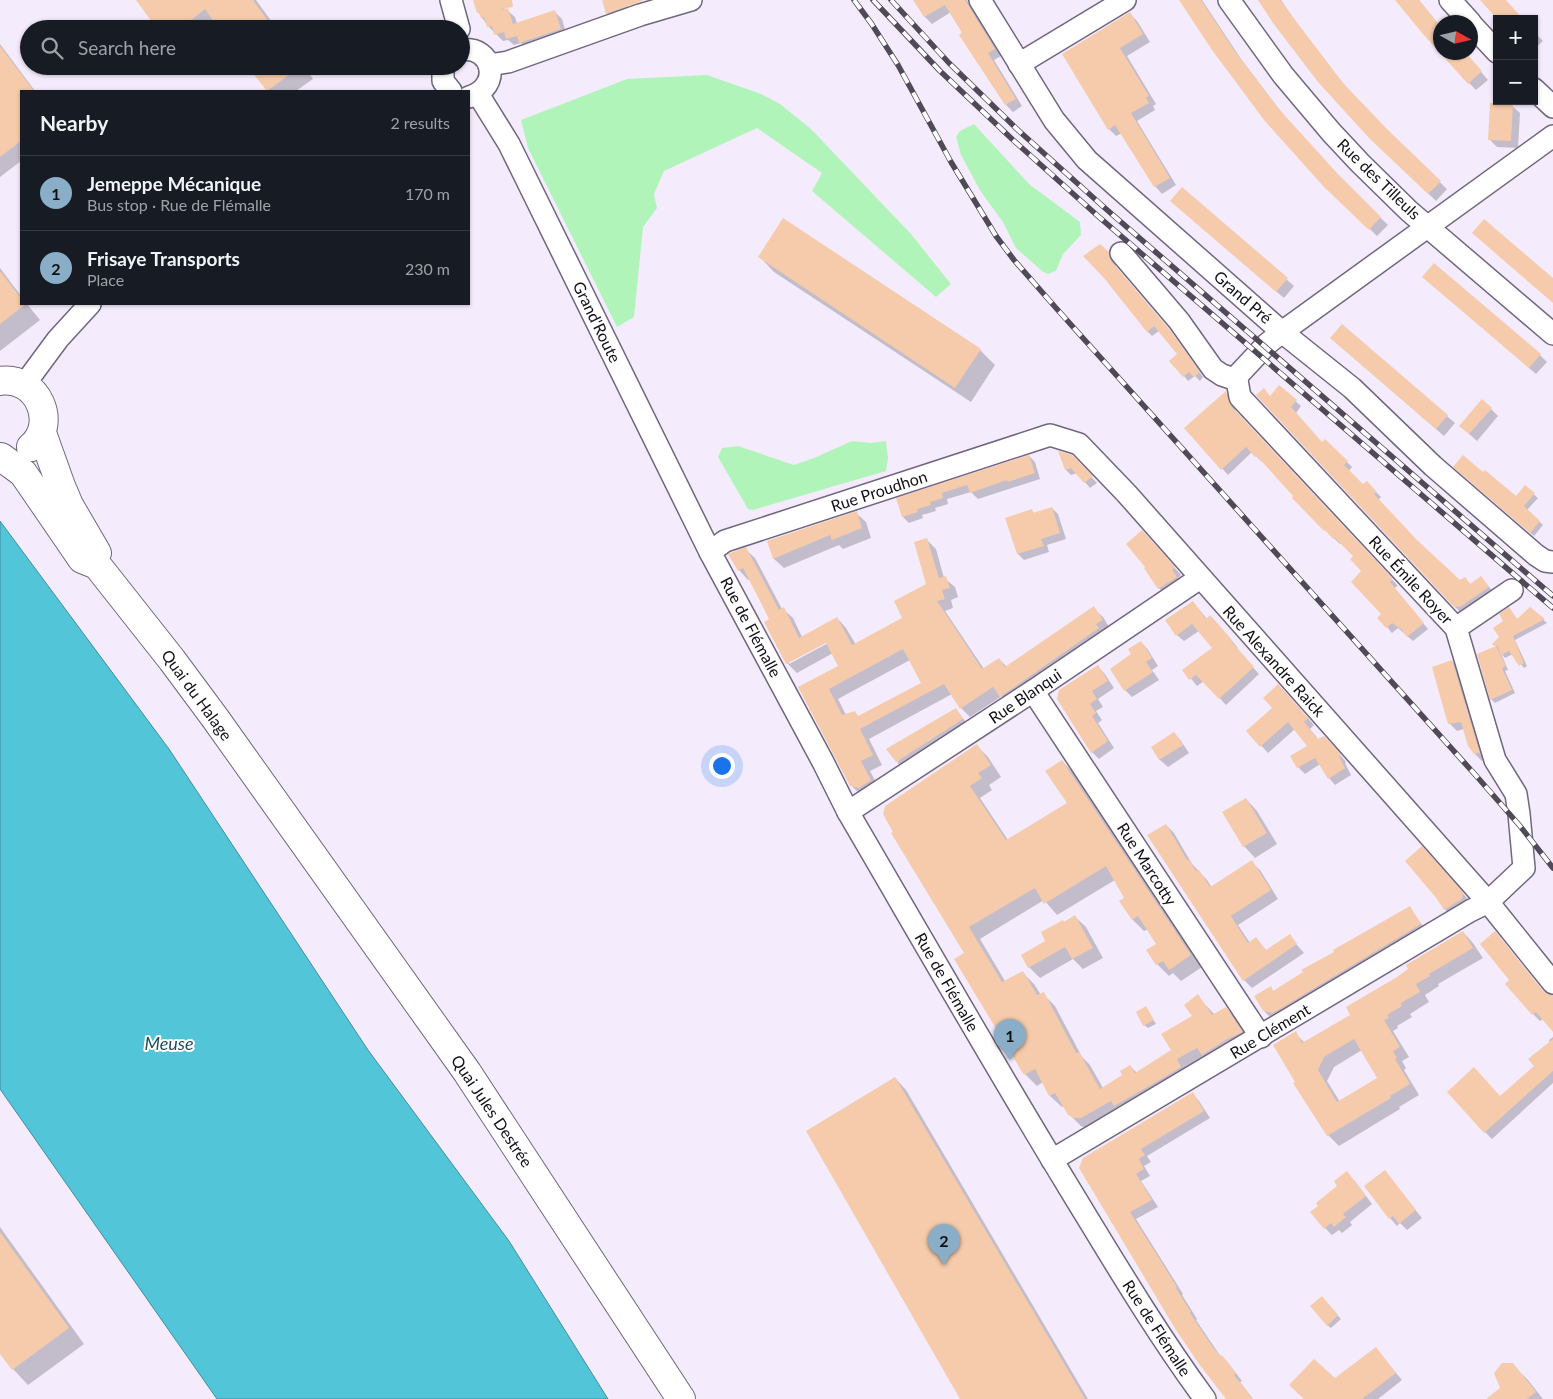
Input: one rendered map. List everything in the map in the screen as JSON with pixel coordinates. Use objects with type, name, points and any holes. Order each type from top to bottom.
[{"type":"main road","name":"Quai du Halage","points":[[0,457],[14,457],[26,452],[35,444],[42,433],[44,422],[40,400],[33,392],[12,383]]},
{"type":"main road","name":"Quai du Halage","points":[[42,433],[52,466],[66,499],[97,551],[97,565]]},
{"type":"main road","name":"Quai du Halage","points":[[0,457],[23,473],[82,559],[97,565],[172,660],[294,829]]},
{"type":"main road","name":"Quai Jules Destrée","points":[[294,829],[472,1080],[681,1399]]},
{"type":"street","points":[[451,0],[456,20]]},
{"type":"street","points":[[470,49],[481,54],[489,64],[508,62],[637,8],[691,0]]},
{"type":"street","name":"Grand Pré","points":[[980,0],[1054,120],[1088,160],[1282,332],[1352,388],[1437,469],[1549,562]]},
{"type":"street","points":[[1019,64],[1125,0]]},
{"type":"street","name":"Rue des Tilleuls","points":[[1229,0],[1275,64],[1331,132],[1409,211],[1553,334]]},
{"type":"street","points":[[1450,0],[1463,15]]},
{"type":"street","points":[[1478,32],[1493,48]]},
{"type":"street","name":"Grand'Route","points":[[489,64],[490,78],[483,90],[473,96],[509,144],[710,552]]},
{"type":"street","points":[[443,75],[443,81],[447,90]]},
{"type":"street","points":[[1538,93],[1553,107]]},
{"type":"street","points":[[1122,253],[1179,321],[1213,369],[1222,375],[1237,380],[1238,375],[1267,344],[1282,332],[1553,136]]},
{"type":"street","points":[[12,383],[58,339],[89,305]]},
{"type":"street","name":"Rue Émile Royer","points":[[1237,380],[1240,397],[1456,628],[1495,760],[1516,794],[1519,814],[1524,868],[1488,902]]},
{"type":"street","name":"Rue Proudhon","points":[[710,552],[725,541],[1050,435]]},
{"type":"street","name":"Rue Alexandre Raick","points":[[1050,435],[1079,444],[1127,494],[1488,902]]},
{"type":"street","name":"Rue de Flémalle","points":[[710,552],[819,753],[848,812],[1127,1284],[1181,1367],[1205,1399]]},
{"type":"street","name":"Rue Blanqui","points":[[848,812],[1033,691],[1200,578]]},
{"type":"street","points":[[1456,628],[1512,590]]},
{"type":"street","name":"Rue Marcotty","points":[[1033,691],[1261,1037]]},
{"type":"street","points":[[1488,902],[1553,982]]},
{"type":"street","name":"Rue Clément","points":[[1052,1160],[1488,902]]},
{"type":"green space","points":[[707,75],[761,94],[780,104],[811,129],[911,234],[951,284],[936,297],[812,191],[822,173],[757,128],[664,171],[654,194],[657,208],[643,227],[634,317],[617,327],[528,148],[521,120],[627,79]]},
{"type":"green space","points":[[974,124],[1029,184],[1080,222],[1081,235],[1063,254],[1056,271],[1048,274],[1042,271],[1016,248],[1003,222],[981,192],[961,155],[956,137],[960,131]]},
{"type":"green space","points":[[852,441],[870,443],[886,441],[888,458],[886,471],[753,510],[748,509],[718,457],[722,448],[738,446],[794,465]]},
{"type":"water","name":"Meuse","points":[[0,521],[169,749],[368,1050],[509,1241],[608,1399],[217,1399],[0,1089]]},
{"type":"building","points":[[136,0],[253,0],[267,20],[213,20],[205,9],[191,20],[150,20]]},
{"type":"building","points":[[473,0],[512,0],[513,7],[501,9],[501,10],[508,8],[513,24],[555,10],[561,29],[519,43],[517,36],[506,39],[504,32],[494,35],[492,26],[487,27],[484,17],[481,18],[479,13],[477,13]]},
{"type":"building","points":[[602,0],[642,0],[642,1],[606,14]]},
{"type":"building","points":[[913,0],[965,0],[995,49],[988,53],[1016,99],[1005,105],[959,35],[962,33],[945,5],[924,17]]},
{"type":"building","points":[[1179,0],[1201,0],[1234,50],[1278,108],[1337,173],[1381,217],[1369,230],[1324,187],[1264,120],[1212,50]]},
{"type":"building","points":[[1258,0],[1280,0],[1342,82],[1441,181],[1428,194],[1370,139],[1318,82]]},
{"type":"building","points":[[1395,0],[1419,0],[1433,17],[1433,45]]},
{"type":"building","points":[[1480,0],[1506,0],[1519,15],[1493,15]]},
{"type":"building","points":[[1130,12],[1143,34],[1120,48],[1149,96],[1146,98],[1149,103],[1131,113],[1170,178],[1154,187],[1115,125],[1108,130],[1062,54]]},
{"type":"building","points":[[0,46],[20,75],[33,90],[20,90],[20,142],[0,157]]},
{"type":"building","points":[[1446,60],[1472,60],[1482,71],[1468,84]]},
{"type":"building","points":[[254,75],[289,75],[268,90],[266,90]]},
{"type":"building","points":[[1490,103],[1493,103],[1493,105],[1513,105],[1511,141],[1488,140]]},
{"type":"building","points":[[1182,187],[1288,278],[1276,292],[1170,201]]},
{"type":"building","points":[[783,218],[981,349],[955,388],[758,257]]},
{"type":"building","points":[[1484,219],[1553,278],[1553,303],[1472,233]]},
{"type":"building","points":[[1100,244],[1109,252],[1111,261],[1169,329],[1200,372],[1194,377],[1189,372],[1183,377],[1169,361],[1177,354],[1154,326],[1147,332],[1104,278],[1083,256]]},
{"type":"building","points":[[1434,263],[1541,354],[1529,368],[1422,277]]},
{"type":"building","points":[[0,271],[20,297],[20,305],[25,305],[0,324]]},
{"type":"building","points":[[1342,324],[1448,415],[1436,429],[1330,338]]},
{"type":"building","points":[[1279,385],[1297,400],[1291,407],[1322,442],[1325,439],[1348,461],[1344,465],[1363,484],[1367,481],[1377,492],[1374,494],[1417,540],[1460,580],[1465,577],[1470,584],[1481,576],[1489,587],[1460,607],[1453,606],[1256,395],[1264,388],[1270,396]]},
{"type":"building","points":[[1226,391],[1231,406],[1393,579],[1390,582],[1424,623],[1407,637],[1401,629],[1392,623],[1386,628],[1377,618],[1381,614],[1351,582],[1361,571],[1350,559],[1353,556],[1335,538],[1333,539],[1324,531],[1292,498],[1293,496],[1257,456],[1255,457],[1246,447],[1221,470],[1184,428]]},
{"type":"building","points":[[1482,399],[1492,408],[1469,434],[1459,426]]},
{"type":"building","points":[[1058,451],[1072,455],[1093,476],[1084,483],[1071,468],[1065,470]]},
{"type":"building","points":[[1029,455],[1035,473],[1008,482],[1007,480],[970,493],[967,485],[942,493],[943,498],[930,502],[931,505],[917,509],[918,512],[902,517],[896,498]]},
{"type":"building","points":[[1463,455],[1483,472],[1485,470],[1516,496],[1525,485],[1535,493],[1524,506],[1540,521],[1530,533],[1453,467]]},
{"type":"building","points":[[1052,507],[1060,533],[1041,539],[1044,546],[1017,554],[1005,518],[1032,509],[1033,513]]},
{"type":"building","points":[[857,511],[862,528],[832,540],[830,535],[773,559],[767,541]]},
{"type":"building","points":[[1142,530],[1175,567],[1172,570],[1177,577],[1158,589],[1145,567],[1126,544]]},
{"type":"building","points":[[927,538],[939,578],[946,576],[950,588],[942,590],[945,599],[937,601],[982,669],[999,658],[1005,667],[1094,606],[1103,620],[1096,624],[1099,628],[1000,697],[993,687],[960,709],[944,684],[860,729],[873,755],[861,761],[871,780],[859,788],[850,786],[798,687],[838,666],[826,643],[786,664],[764,622],[769,619],[743,568],[738,571],[728,554],[746,547],[779,610],[784,607],[799,638],[837,617],[852,645],[902,618],[894,601],[926,584],[914,542]],"holes":[[[903,649],[921,683],[858,716],[855,711],[842,715],[829,689]]]},
{"type":"building","points":[[1193,601],[1206,619],[1210,615],[1254,667],[1219,699],[1196,675],[1189,680],[1182,670],[1212,648],[1192,624],[1176,636],[1165,620]]},
{"type":"building","points":[[1509,607],[1517,619],[1530,607],[1545,619],[1513,636],[1524,663],[1519,666],[1509,651],[1501,655],[1497,645],[1494,646],[1492,644],[1499,637],[1493,628],[1503,621],[1499,614]]},
{"type":"building","points":[[1141,641],[1152,658],[1146,662],[1153,672],[1124,691],[1110,669],[1131,654],[1128,649]]},
{"type":"building","points":[[1496,646],[1506,666],[1502,668],[1512,690],[1490,700],[1477,654]]},
{"type":"building","points":[[1452,660],[1480,753],[1474,754],[1468,746],[1461,722],[1448,724],[1432,667]]},
{"type":"building","points":[[1098,665],[1108,681],[1092,691],[1097,699],[1090,704],[1096,713],[1092,716],[1108,741],[1091,753],[1057,699],[1059,690]]},
{"type":"building","points":[[1278,684],[1308,718],[1304,722],[1318,739],[1324,736],[1341,754],[1339,756],[1345,768],[1328,779],[1315,758],[1297,768],[1290,756],[1307,746],[1288,722],[1260,747],[1246,731],[1272,708],[1263,698]]},
{"type":"building","points":[[956,708],[963,719],[896,762],[886,749]]},
{"type":"building","points":[[1174,732],[1183,745],[1159,760],[1151,747]]},
{"type":"building","points":[[977,744],[991,765],[978,773],[982,778],[970,786],[1006,840],[1067,803],[1045,771],[1062,760],[1191,955],[1169,970],[1163,961],[1156,965],[1146,950],[1156,944],[1138,916],[1132,920],[1119,901],[1124,898],[1106,866],[1044,904],[1035,888],[969,927],[1002,982],[1023,971],[1037,995],[1044,992],[1076,1053],[1079,1052],[1100,1089],[1122,1075],[1120,1071],[1130,1065],[1135,1073],[1171,1050],[1161,1034],[1192,1016],[1184,1005],[1198,994],[1212,1015],[1226,1007],[1243,1032],[1227,1039],[1202,1055],[1197,1048],[1177,1059],[1181,1067],[1163,1078],[1114,1106],[1111,1101],[1081,1118],[1074,1118],[1068,1115],[1055,1093],[1049,1096],[1035,1069],[1024,1075],[954,959],[964,953],[891,833],[893,832],[883,814],[885,806]]},
{"type":"building","points":[[1246,798],[1267,833],[1243,847],[1222,812]]},
{"type":"building","points":[[1166,824],[1187,860],[1196,871],[1199,870],[1210,887],[1252,860],[1271,890],[1231,916],[1248,943],[1256,937],[1266,950],[1290,934],[1297,944],[1243,981],[1147,835]]},
{"type":"building","points":[[1422,846],[1463,892],[1462,899],[1444,910],[1405,861]]},
{"type":"building","points":[[1410,906],[1421,924],[1273,1013],[1263,1011],[1254,996],[1271,986],[1273,991],[1303,972],[1301,970],[1334,952],[1333,950]]},
{"type":"building","points":[[1075,915],[1093,948],[1072,959],[1065,947],[1028,968],[1021,955],[1045,941],[1041,932]]},
{"type":"building","points":[[1463,931],[1473,948],[1429,974],[1430,976],[1416,984],[1420,992],[1401,1003],[1402,1006],[1387,1015],[1389,1018],[1384,1020],[1400,1047],[1393,1051],[1397,1058],[1395,1059],[1410,1084],[1390,1096],[1391,1098],[1327,1136],[1293,1083],[1295,1082],[1273,1045],[1296,1031],[1302,1043],[1350,1015],[1346,1007],[1397,977],[1408,969],[1406,965]],"holes":[[[1354,1039],[1377,1078],[1337,1102],[1318,1070],[1324,1057]]]},
{"type":"building","points":[[1495,931],[1543,991],[1553,995],[1553,1032],[1536,1012],[1532,1015],[1505,984],[1509,980],[1480,944]]},
{"type":"building","points":[[1146,1006],[1154,1020],[1143,1026],[1136,1012]]},
{"type":"building","points":[[1553,1039],[1553,1071],[1484,1133],[1447,1092],[1474,1067],[1500,1096],[1534,1066],[1528,1059]]},
{"type":"building","points":[[895,1077],[1085,1399],[960,1399],[806,1131]]},
{"type":"building","points":[[1193,1092],[1204,1111],[1141,1149],[1145,1155],[1139,1159],[1144,1169],[1136,1174],[1152,1200],[1130,1212],[1177,1287],[1190,1313],[1212,1346],[1236,1373],[1234,1375],[1253,1399],[1226,1399],[1199,1364],[1176,1330],[1079,1168],[1083,1158]]},
{"type":"building","points":[[1385,1170],[1416,1210],[1399,1224],[1393,1216],[1389,1219],[1364,1186]]},
{"type":"building","points":[[1347,1171],[1366,1196],[1343,1214],[1346,1217],[1334,1227],[1331,1223],[1324,1229],[1310,1212],[1318,1206],[1316,1203],[1337,1186],[1334,1181]]},
{"type":"building","points":[[0,1232],[69,1328],[12,1370],[0,1354]]},
{"type":"building","points":[[1322,1296],[1338,1315],[1327,1326],[1310,1306]]},
{"type":"building","points":[[1376,1347],[1396,1373],[1362,1399],[1304,1399],[1289,1385],[1314,1359],[1335,1378]]},
{"type":"building","points":[[1502,1363],[1513,1363],[1536,1392],[1527,1399],[1486,1399],[1500,1388],[1494,1373]]},
{"type":"railway","points":[[854,0],[898,65],[951,162],[996,236],[1014,260],[1479,779],[1553,868]]},
{"type":"railway","points":[[873,0],[940,71],[1099,217],[1553,608]]},
{"type":"railway","points":[[891,0],[949,63],[1019,131],[1106,209],[1553,596]]},
{"type":"place","name":"Jemeppe Mécanique","points":[[1010,1060]]},
{"type":"place","name":"Frisaye Transports","points":[[944,1265]]}]
